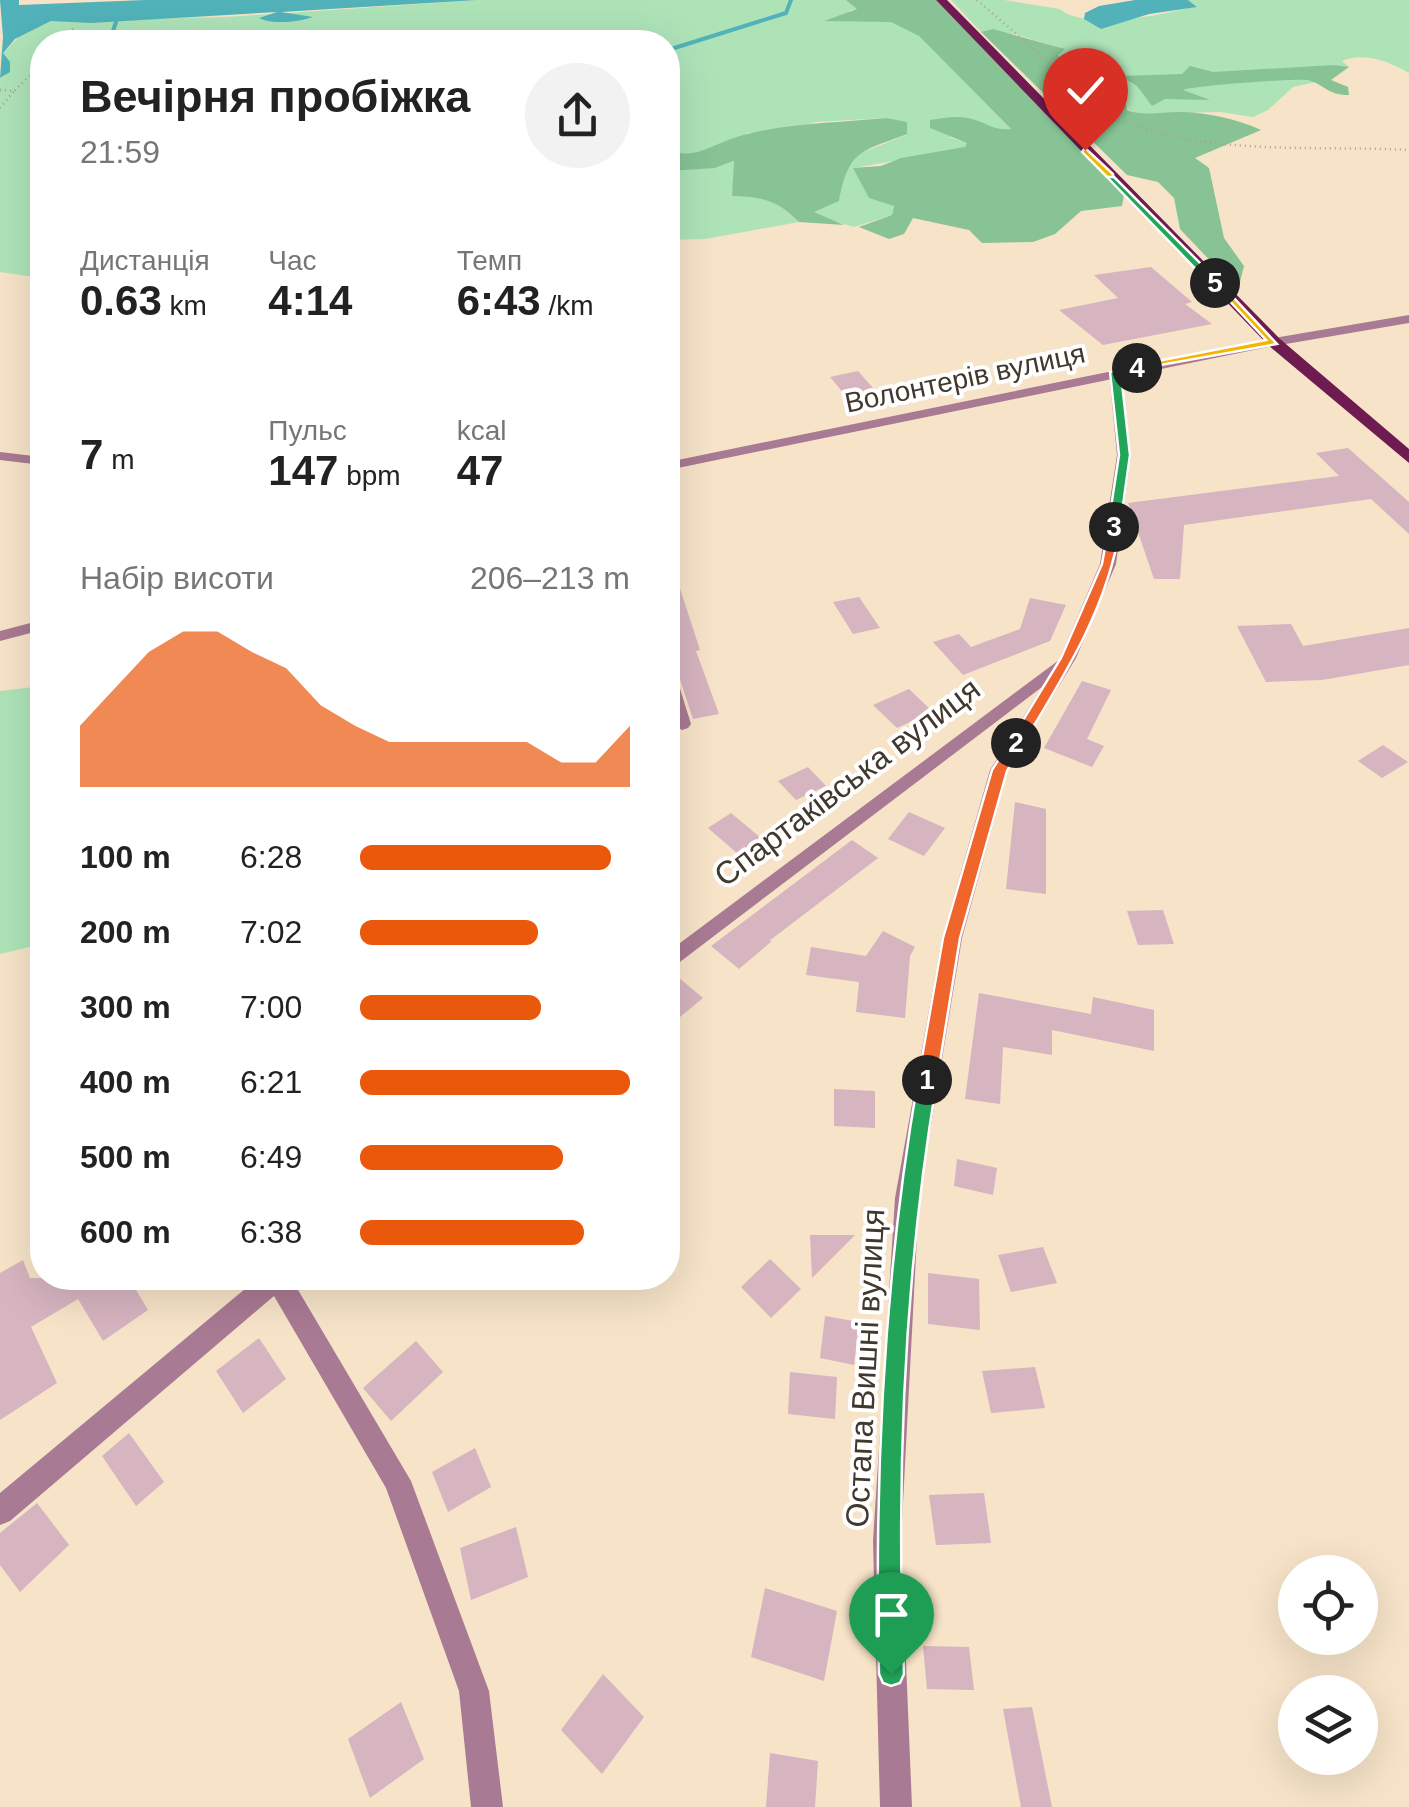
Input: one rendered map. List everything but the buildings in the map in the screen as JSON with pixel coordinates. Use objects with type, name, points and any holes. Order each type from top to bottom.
[{"type":"main road","points":[[941,0],[1274,342],[1409,458]]},
{"type":"street","name":"Волонтерів вулиця","points":[[680,463],[1115,372],[1409,319]]},
{"type":"street","name":"Остапа Вишні вулиця","points":[[896,1807],[887,1541],[908,1198],[952,938],[999,770],[1068,658],[1108,564],[1124,455],[1115,372]]},
{"type":"street","points":[[0,456],[30,460]]},
{"type":"street","points":[[0,636],[30,627]]},
{"type":"street","name":"Спартаківська вулиця","points":[[680,954],[1068,658]]},
{"type":"street","points":[[680,718],[682,724]]},
{"type":"street","points":[[0,1510],[262,1290]]},
{"type":"street","points":[[283,1290],[397,1481],[474,1691],[487,1807]]},
{"type":"path","points":[[977,0],[1132,128],[1192,139],[1409,150]]},
{"type":"path","points":[[72,30],[75,26]]},
{"type":"path","points":[[0,108],[30,76]]},
{"type":"path","points":[[0,90],[14,91]]},
{"type":"green space","points":[[478,0],[850,0],[862,8],[848,11],[894,20],[919,36],[1012,130],[949,137],[968,143],[965,148],[854,168],[894,206],[892,215],[854,227],[810,214],[842,183],[847,166],[856,155],[906,135],[885,118],[816,122],[788,130],[747,133],[715,168],[735,161],[732,196],[769,201],[799,222],[705,239],[680,240],[680,30],[33,30],[51,21],[227,17]]},
{"type":"green space","points":[[846,0],[936,0],[1124,195],[1122,206],[1081,211],[1055,234],[1033,242],[982,243],[969,230],[913,218],[904,234],[889,239],[859,227],[892,215],[894,206],[869,198],[853,168],[881,166],[901,158],[965,147],[967,143],[930,128],[930,120],[961,117],[1011,129],[919,36],[891,22],[824,21],[857,9]]},
{"type":"green space","points":[[951,0],[1004,0],[1105,20],[1145,17],[1196,6],[1188,0],[1409,0],[1409,73],[1376,59],[1350,58],[1342,61],[1349,67],[1316,82],[1293,87],[1268,110],[1253,117],[1220,112],[1135,114],[1066,65],[1058,54],[1064,49],[1014,34],[981,32]]},
{"type":"green space","points":[[993,29],[1065,49],[1058,55],[1065,63],[1088,81],[1125,97],[1127,110],[1203,114],[1261,130],[1195,158],[1209,168],[1224,238],[1244,266],[1238,290],[1180,229],[1174,198],[1158,182],[1127,175],[981,32]]},
{"type":"green space","points":[[30,32],[30,276],[0,272],[0,78],[5,76],[3,53]]},
{"type":"green space","points":[[1190,66],[1213,72],[1349,67],[1331,80],[1348,87],[1349,95],[1307,80],[1285,80],[1190,88],[1183,90],[1210,100],[1165,99],[1152,106],[1137,86],[1121,76],[1182,74]]},
{"type":"green space","points":[[886,118],[907,122],[907,134],[859,155],[847,171],[839,201],[814,212],[844,225],[799,222],[769,201],[732,196],[734,161],[715,168],[680,170],[680,153],[693,153],[749,134],[807,124]]},
{"type":"green space","points":[[30,687],[30,947],[0,954],[0,691]]},
{"type":"water","points":[[0,0],[19,0],[19,5],[145,0],[478,0],[281,12],[313,17],[286,22],[259,18],[277,12],[91,23],[51,21],[15,39],[3,53],[10,62],[10,72],[0,78]]},
{"type":"water","points":[[1135,0],[1188,0],[1197,7],[1149,14],[1101,29],[1084,19],[1085,13],[1099,6]]},
{"type":"waterway","points":[[680,46],[786,13],[791,0]]},
{"type":"waterway","points":[[113,30],[116,22]]},
{"type":"route","points":[[891,1674],[887,1541],[908,1198],[952,938],[999,770],[1068,658],[1108,564],[1124,455],[1115,372],[1274,342],[1085,150]]}]
